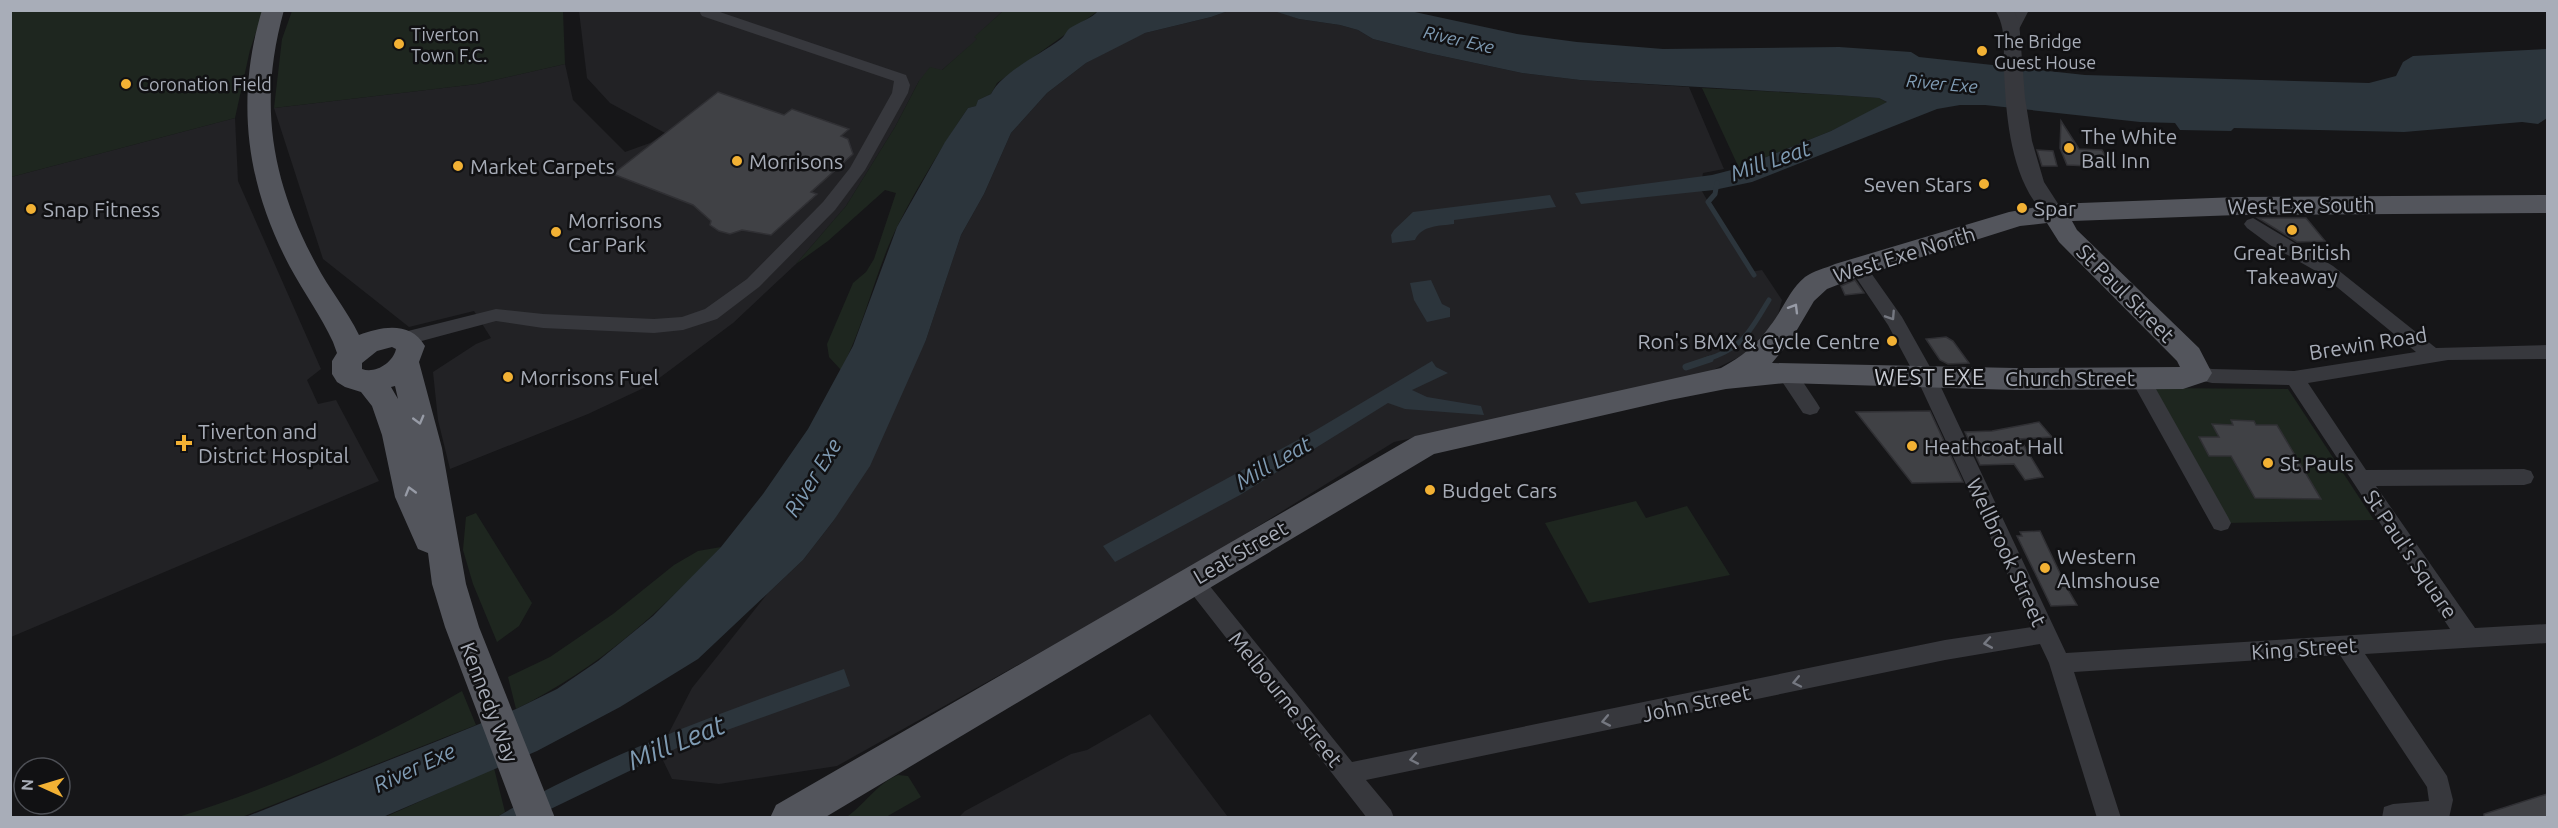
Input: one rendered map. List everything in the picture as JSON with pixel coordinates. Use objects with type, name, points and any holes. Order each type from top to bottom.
[{"type":"main road","points":[[273,10],[264,41],[259,71],[257,125],[275,203],[303,265],[326,300],[352,354]]},
{"type":"main road","name":"West Exe South","points":[[2054,213],[2323,204],[2547,204]]},
{"type":"main road","name":"West Exe North","points":[[1726,378],[1753,364],[1766,351],[1781,333],[1803,294],[1817,282],[1858,267],[2018,218],[2054,213]]},
{"type":"main road","name":"St Paul Street","points":[[2054,213],[2068,236],[2189,355],[2197,373]]},
{"type":"main road","points":[[326,300],[402,349]]},
{"type":"main road","points":[[371,340],[402,349],[390,375],[369,381],[358,381],[347,374],[347,361],[352,354],[371,340]]},
{"type":"main road","name":"Kennedy Way","points":[[402,349],[408,381],[427,448],[448,584]]},
{"type":"main road","points":[[1766,351],[1784,362],[1826,372]]},
{"type":"main road","name":"Church Street","points":[[1726,378],[1786,372],[1925,377],[2140,378],[2183,378],[2197,373]]},
{"type":"main road","name":"Leat Street","points":[[789,818],[1426,444],[1593,405],[1726,378]]},
{"type":"main road","name":"Kennedy Way","points":[[369,381],[379,389],[388,406],[411,497],[448,584],[462,627],[536,818]]},
{"type":"street","points":[[2004,10],[2013,28],[2013,60],[2020,134],[2042,201],[2054,213]]},
{"type":"street","points":[[2013,28],[2022,10]]},
{"type":"street","points":[[402,349],[526,319],[654,326],[683,323],[711,314],[753,283],[829,207],[857,170],[900,93],[901,78],[707,13]]},
{"type":"street","points":[[2253,224],[2276,242],[2326,270],[2432,355]]},
{"type":"street","name":"Wellbrook Street","points":[[1858,267],[1896,322],[1925,377],[2060,663],[2109,818]]},
{"type":"street","name":"Brewin Road","points":[[2197,373],[2212,376],[2294,378],[2330,374],[2432,355],[2547,352]]},
{"type":"street","points":[[1786,372],[1810,408]]},
{"type":"street","points":[[2140,378],[2221,523]]},
{"type":"street","name":"St Paul's Square","points":[[2294,378],[2443,603],[2470,639]]},
{"type":"street","points":[[2361,478],[2524,477]]},
{"type":"street","name":"Melbourne Street","points":[[1192,580],[1382,818]]},
{"type":"street","name":"King Street","points":[[2060,663],[2547,633]]},
{"type":"street","name":"John Street","points":[[1348,776],[1359,770],[1934,653],[2045,634]]},
{"type":"street","points":[[2346,645],[2439,784],[2440,815],[2393,815]]},
{"type":"shaded area","points":[[1274,10],[1299,19],[1358,30],[1373,39],[1428,53],[1522,73],[1580,80],[1689,87],[1724,169],[1703,173],[1700,188],[1750,272],[1762,270],[1782,300],[1775,326],[1755,349],[1699,377],[1394,442],[1184,572],[837,766],[719,784],[672,779],[659,752],[692,688],[768,593],[803,560],[834,520],[926,340],[961,235],[984,194],[1011,133],[1047,93],[1086,63],[1124,42],[1145,33],[1228,11]]},
{"type":"shaded area","name":"Coronation Field","points":[[10,11],[263,11],[250,50],[235,118],[11,177]]},
{"type":"shaded area","points":[[292,11],[563,11],[565,64],[477,84],[274,108],[282,39]]},
{"type":"shaded area","points":[[579,11],[1003,11],[975,37],[978,39],[942,70],[919,81],[895,127],[846,206],[796,264],[733,323],[650,385],[588,414],[450,469],[438,420],[433,372],[476,344],[491,338],[474,311],[409,327],[323,259],[274,108],[477,84],[565,64],[573,100],[625,152],[650,143],[665,133],[610,103],[587,78]]},
{"type":"shaded area","points":[[1003,11],[1098,11],[997,83],[991,94],[978,100],[977,106],[968,108],[931,165],[898,225],[841,370],[829,357],[827,344],[853,283],[866,272],[874,259],[896,193],[885,190],[828,241],[796,264],[846,206],[895,127],[919,81],[930,67],[942,70],[977,39],[974,37]]},
{"type":"shaded area","points":[[1702,88],[1879,98],[1888,103],[1831,131],[1739,168]]},
{"type":"shaded area","name":"Tiverton and District Hospital","points":[[235,118],[238,181],[321,369],[307,380],[318,404],[336,400],[379,481],[11,637],[11,177]]},
{"type":"shaded area","points":[[2152,388],[2288,389],[2374,520],[2228,523]]},
{"type":"shaded area","points":[[1636,501],[1646,518],[1687,506],[1730,575],[1589,603],[1545,523]]},
{"type":"shaded area","points":[[476,513],[532,603],[519,626],[497,642],[473,584],[463,550],[466,517]]},
{"type":"shaded area","points":[[721,547],[674,595],[626,638],[574,676],[516,709],[508,677],[550,657],[613,614],[674,565],[698,551]]},
{"type":"shaded area","points":[[462,691],[476,725],[242,817],[175,818],[250,793],[322,763],[393,729]]},
{"type":"shaded area","points":[[1150,714],[1228,817],[959,817],[965,811],[1071,754],[1087,750]]},
{"type":"shaded area","points":[[494,768],[505,812],[495,818],[383,818]]},
{"type":"shaded area","points":[[898,775],[908,776],[921,797],[886,817],[845,818],[884,783]]},
{"type":"water","name":"River Exe","points":[[1098,11],[1228,11],[1145,33],[1086,63],[1047,93],[1011,133],[984,194],[961,235],[926,340],[870,466],[834,520],[803,560],[698,659],[620,707],[537,751],[383,817],[243,818],[516,709],[557,689],[598,661],[653,616],[721,547],[763,494],[808,429],[853,346],[897,227],[945,142],[968,108],[976,106],[978,100],[991,94],[1004,78],[1061,39],[1070,28]]},
{"type":"water","points":[[1274,11],[1410,11],[1517,34],[1577,42],[1663,49],[1839,47],[1911,52],[1919,57],[2085,75],[2369,83],[2396,76],[2403,62],[2413,56],[2547,49],[2547,118],[2538,124],[2522,122],[2404,132],[2234,128],[2231,131],[2180,130],[2175,123],[2140,122],[1985,105],[1960,105],[1937,109],[1752,182],[1714,190],[1581,204],[1575,193],[1712,175],[1739,168],[1831,131],[1887,102],[1879,98],[1580,80],[1522,73],[1428,53],[1373,39],[1358,30],[1340,25],[1299,19]]},
{"type":"water","points":[[1550,195],[1556,207],[1454,220],[1454,224],[1422,231],[1415,240],[1392,243],[1391,235],[1394,230],[1413,212]]},
{"type":"water","points":[[1431,280],[1442,304],[1450,308],[1450,317],[1427,322],[1414,300],[1410,283]]},
{"type":"water","name":"Mill Leat","points":[[1432,361],[1436,367],[1448,373],[1412,390],[1427,397],[1481,406],[1484,415],[1405,409],[1388,403],[1240,495],[1115,562],[1103,546],[1316,430]]},
{"type":"water","name":"Mill Leat","points":[[844,669],[850,686],[677,748],[534,817],[495,818],[579,774],[666,735]]},
{"type":"building","name":"Morrisons","points":[[718,92],[784,115],[792,109],[849,129],[841,136],[848,139],[853,154],[811,192],[817,194],[771,235],[742,230],[730,234],[719,231],[710,225],[711,221],[693,205],[613,174]]},
{"type":"building","points":[[2061,121],[2079,149],[2102,150],[2112,167],[2067,165],[2060,148]]},
{"type":"building","points":[[2037,150],[2053,151],[2057,166],[2042,166]]},
{"type":"building","name":"Great British Takeaway","points":[[2258,218],[2306,218],[2325,241],[2297,242]]},
{"type":"building","points":[[1855,280],[1864,293],[1845,295],[1841,286]]},
{"type":"building","points":[[1946,337],[1953,341],[1969,363],[1948,364],[1940,360],[1926,339]]},
{"type":"building","name":"Heathcoat Hall","points":[[1930,411],[1963,482],[1912,483],[1856,412]]},
{"type":"building","name":"St Pauls","points":[[2231,420],[2254,421],[2256,425],[2277,425],[2321,499],[2255,498],[2231,456],[2209,456],[2199,437],[2219,437],[2212,424],[2233,425]]},
{"type":"building","points":[[2039,422],[2052,437],[2020,439],[2043,477],[2025,480],[2014,464],[1980,465],[1965,432],[1992,431]]},
{"type":"building","name":"Western Almshouse","points":[[2040,531],[2077,605],[2051,606],[2017,536],[2022,536],[2020,532]]},
{"type":"building","points":[[2547,794],[2547,818],[2484,818],[2484,814]]},
{"type":"waterway","points":[[1717,183],[1715,194],[1708,202],[1754,275]]},
{"type":"waterway","points":[[1705,360],[1729,350],[1744,338],[1769,300]]},
{"type":"waterway","points":[[1686,367],[1710,359]]},
{"type":"place","name":"Tiverton Town F.C.","points":[[399,44]]},
{"type":"place","name":"The Bridge Guest House","points":[[1982,51]]},
{"type":"place","name":"Coronation Field","points":[[126,84]]},
{"type":"place","name":"The White Ball Inn","points":[[2069,148]]},
{"type":"place","name":"Morrisons","points":[[737,161]]},
{"type":"place","name":"Market Carpets","points":[[458,166]]},
{"type":"place","name":"Seven Stars","points":[[1984,184]]},
{"type":"place","name":"Spar","points":[[2022,208]]},
{"type":"place","name":"Snap Fitness","points":[[31,209]]},
{"type":"place","name":"Great British Takeaway","points":[[2292,230]]},
{"type":"place","name":"Morrisons Car Park","points":[[556,232]]},
{"type":"place","name":"Ron's BMX & Cycle Centre","points":[[1892,341]]},
{"type":"place","name":"Morrisons Fuel","points":[[508,377]]},
{"type":"place","name":"Tiverton and District Hospital","points":[[184,443]]},
{"type":"place","name":"Heathcoat Hall","points":[[1912,446]]},
{"type":"place","name":"St Pauls","points":[[2268,463]]},
{"type":"place","name":"Budget Cars","points":[[1430,490]]},
{"type":"place","name":"Western Almshouse","points":[[2045,568]]},
{"type":"district","name":"WEST EXE","points":[[1930,376]]}]
